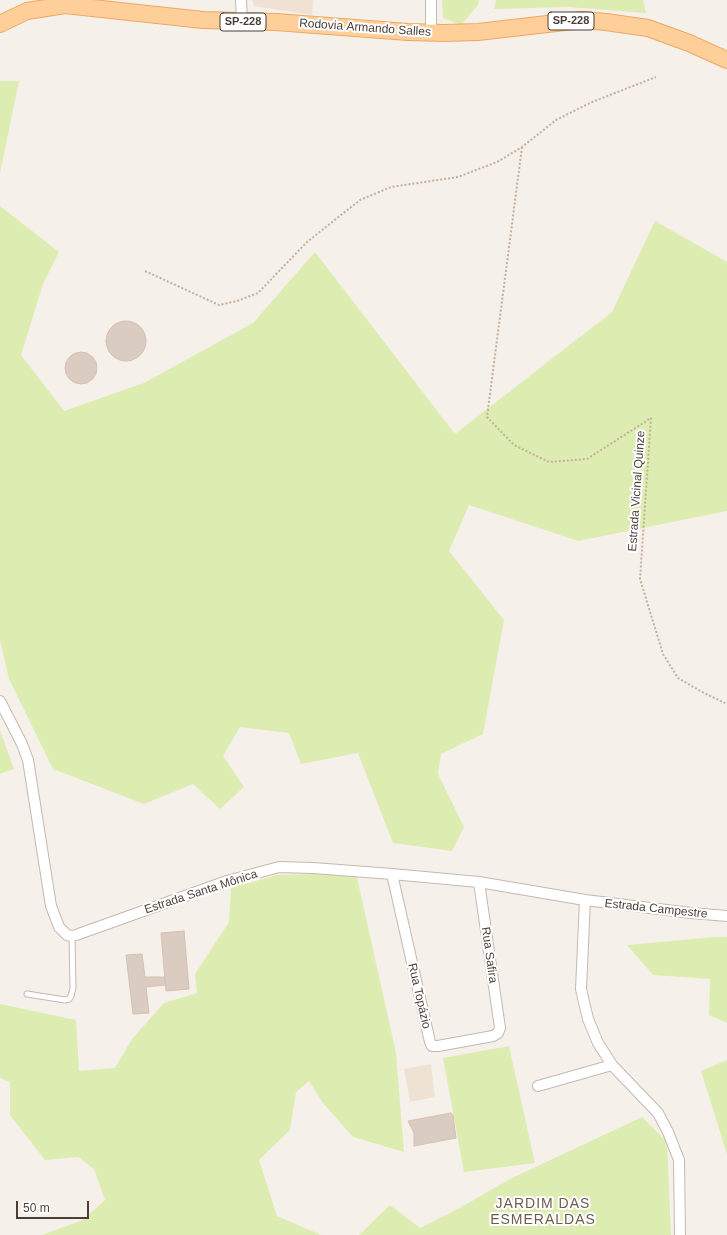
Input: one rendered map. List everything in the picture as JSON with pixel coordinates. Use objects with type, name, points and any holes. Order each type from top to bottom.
[{"type":"main road","name":"Rodovia Armando Salles","points":[[0,24],[28,6],[66,5],[203,20],[276,22],[431,33],[478,32],[582,20],[648,28],[689,43],[727,60]]},
{"type":"street","points":[[241,0],[242,22]]},
{"type":"street","points":[[431,0],[431,33]]},
{"type":"street","points":[[0,700],[22,744],[28,760],[51,906],[59,927],[67,935],[72,936]]},
{"type":"street","name":"Estrada Santa Mônica","points":[[72,936],[227,881],[278,867],[313,868],[479,882],[584,900]]},
{"type":"street","name":"Rua Topázio","points":[[392,874],[432,1046],[493,1036],[498,1033],[500,1028]]},
{"type":"street","name":"Rua Safira","points":[[479,882],[500,1028]]},
{"type":"street","points":[[584,900],[581,989],[588,1019],[598,1043],[612,1065],[658,1112],[668,1132],[679,1160],[680,1235]]},
{"type":"street","name":"Estrada Campestre","points":[[584,900],[691,914],[727,916]]},
{"type":"street","points":[[538,1086],[612,1065]]},
{"type":"lane","points":[[28,994],[54,999],[69,999],[73,988],[72,936]]},
{"type":"path","points":[[145,271],[219,305],[237,301],[258,293],[307,242],[360,200],[391,187],[458,177],[497,162],[522,147],[556,120],[592,102],[656,77]]},
{"type":"path","name":"Estrada Vicinal Quinze","points":[[522,147],[487,417],[514,445],[549,462],[587,459],[651,418],[640,580],[663,654],[678,678],[727,704]]},
{"type":"shaded area","points":[[252,0],[313,0],[312,15],[254,6]]},
{"type":"shaded area","points":[[431,1064],[435,1097],[410,1102],[404,1069]]},
{"type":"green space","points":[[442,0],[479,0],[478,5],[461,25],[443,18]]},
{"type":"green space","points":[[496,0],[643,0],[646,13],[568,7],[494,9]]},
{"type":"green space","points":[[0,81],[19,81],[0,173]]},
{"type":"green space","points":[[0,206],[59,252],[43,284],[21,355],[64,411],[144,383],[253,323],[315,252],[455,434],[612,312],[655,221],[727,262],[727,511],[578,541],[469,505],[449,551],[504,620],[483,734],[441,754],[438,774],[464,827],[452,851],[393,843],[358,753],[301,764],[289,733],[240,727],[223,756],[244,787],[220,809],[193,784],[144,804],[53,769],[9,679],[0,640]]},
{"type":"green space","points":[[0,730],[14,769],[0,774]]},
{"type":"green space","points":[[356,873],[396,1053],[404,1152],[353,1137],[323,1103],[309,1081],[296,1092],[290,1130],[259,1160],[277,1216],[321,1235],[42,1235],[83,1220],[105,1200],[94,1169],[78,1157],[45,1160],[10,1115],[10,1082],[0,1078],[0,1004],[76,1020],[79,1071],[115,1068],[132,1039],[164,1003],[197,993],[195,974],[229,922],[231,888],[277,875]]},
{"type":"green space","points":[[727,937],[727,1023],[709,1015],[710,979],[653,975],[627,945]]},
{"type":"green space","points":[[509,1046],[535,1163],[464,1172],[443,1058]]},
{"type":"green space","points":[[727,1060],[727,1154],[701,1071]]},
{"type":"green space","points":[[642,1117],[667,1142],[671,1235],[359,1235],[390,1205],[420,1228],[458,1209],[510,1179]]},
{"type":"building","points":[[130,321],[137,324],[143,330],[146,341],[145,349],[137,358],[130,361],[122,361],[115,358],[107,349],[106,337],[109,330],[118,322]]},
{"type":"building","points":[[81,352],[92,357],[97,368],[92,379],[81,384],[70,379],[65,368],[70,357]]},
{"type":"building","points":[[184,931],[189,989],[166,991],[161,933]]},
{"type":"building","points":[[142,954],[145,977],[165,977],[166,985],[146,987],[149,1013],[133,1014],[126,955]]},
{"type":"building","points":[[451,1113],[453,1115],[456,1138],[414,1146],[414,1133],[408,1121]]},
{"type":"district","name":"JARDIM DAS ESMERALDAS","points":[[543,1212]]}]
